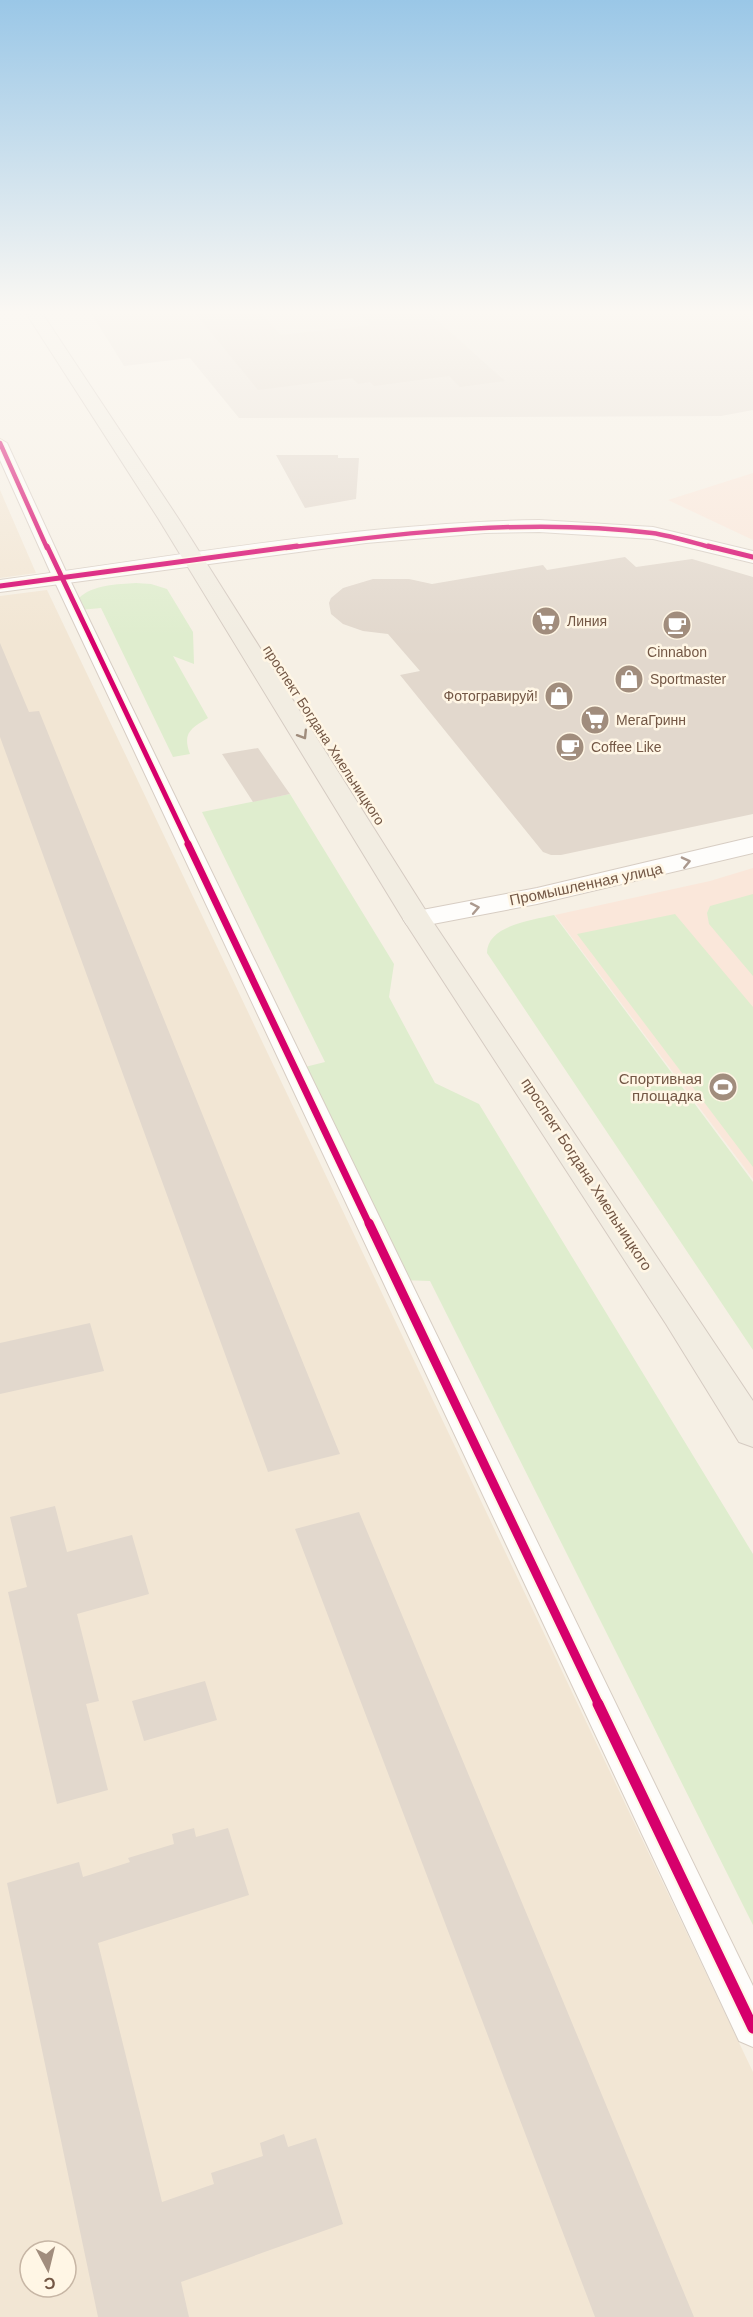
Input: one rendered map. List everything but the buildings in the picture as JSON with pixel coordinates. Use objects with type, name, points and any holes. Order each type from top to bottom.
[{"type":"main road","name":"проспект Богдана Хмельницкого","points":[[104,421],[194,560],[417,919],[680,1315],[753,1432]]},
{"type":"street","points":[[0,443],[61,578],[753,2028]]},
{"type":"street","points":[[0,586],[366,537],[485,527],[538,526],[653,533],[753,557]]},
{"type":"street","name":"Промышленная улица","points":[[417,919],[537,896],[753,845]]},
{"type":"shaded area","points":[[753,473],[753,540],[668,500]]},
{"type":"shaded area","points":[[0,490],[36,573],[0,578]]},
{"type":"shaded area","points":[[47,590],[753,2072],[753,2317],[0,2317],[0,596]]},
{"type":"shaded area","name":"Спортивная площадка","points":[[753,868],[753,1179],[555,915],[710,881]]},
{"type":"green space","points":[[136,583],[151,584],[167,589],[193,632],[194,664],[173,656],[208,718],[193,728],[188,736],[190,754],[173,757],[101,608],[80,610],[79,598],[91,590]]},
{"type":"green space","points":[[290,794],[394,964],[389,997],[435,1083],[479,1104],[753,1554],[753,1925],[430,1281],[401,1280],[301,1068],[325,1062],[202,812]]},
{"type":"green space","points":[[753,894],[753,976],[709,924],[707,913],[710,906]]},
{"type":"green space","name":"Спортивная площадка","points":[[675,914],[753,1007],[753,1167],[577,934]]},
{"type":"green space","points":[[554,915],[753,1182],[753,1350],[487,953],[489,944],[503,930],[513,925]]},
{"type":"cycle path","points":[[0,443],[61,578],[753,2028]]},
{"type":"cycle path","points":[[0,586],[366,537],[485,527],[539,526],[653,533],[753,557]]},
{"type":"place","name":"Линия","points":[[546,621]]},
{"type":"place","name":"Cinnabon","points":[[677,625]]},
{"type":"place","name":"Sportmaster","points":[[629,679]]},
{"type":"place","name":"Фотогравируй!","points":[[559,696]]},
{"type":"place","name":"МегаГринн","points":[[595,720]]},
{"type":"place","name":"Coffee Like","points":[[570,747]]},
{"type":"place","name":"Спортивная площадка","points":[[723,1087]]}]
